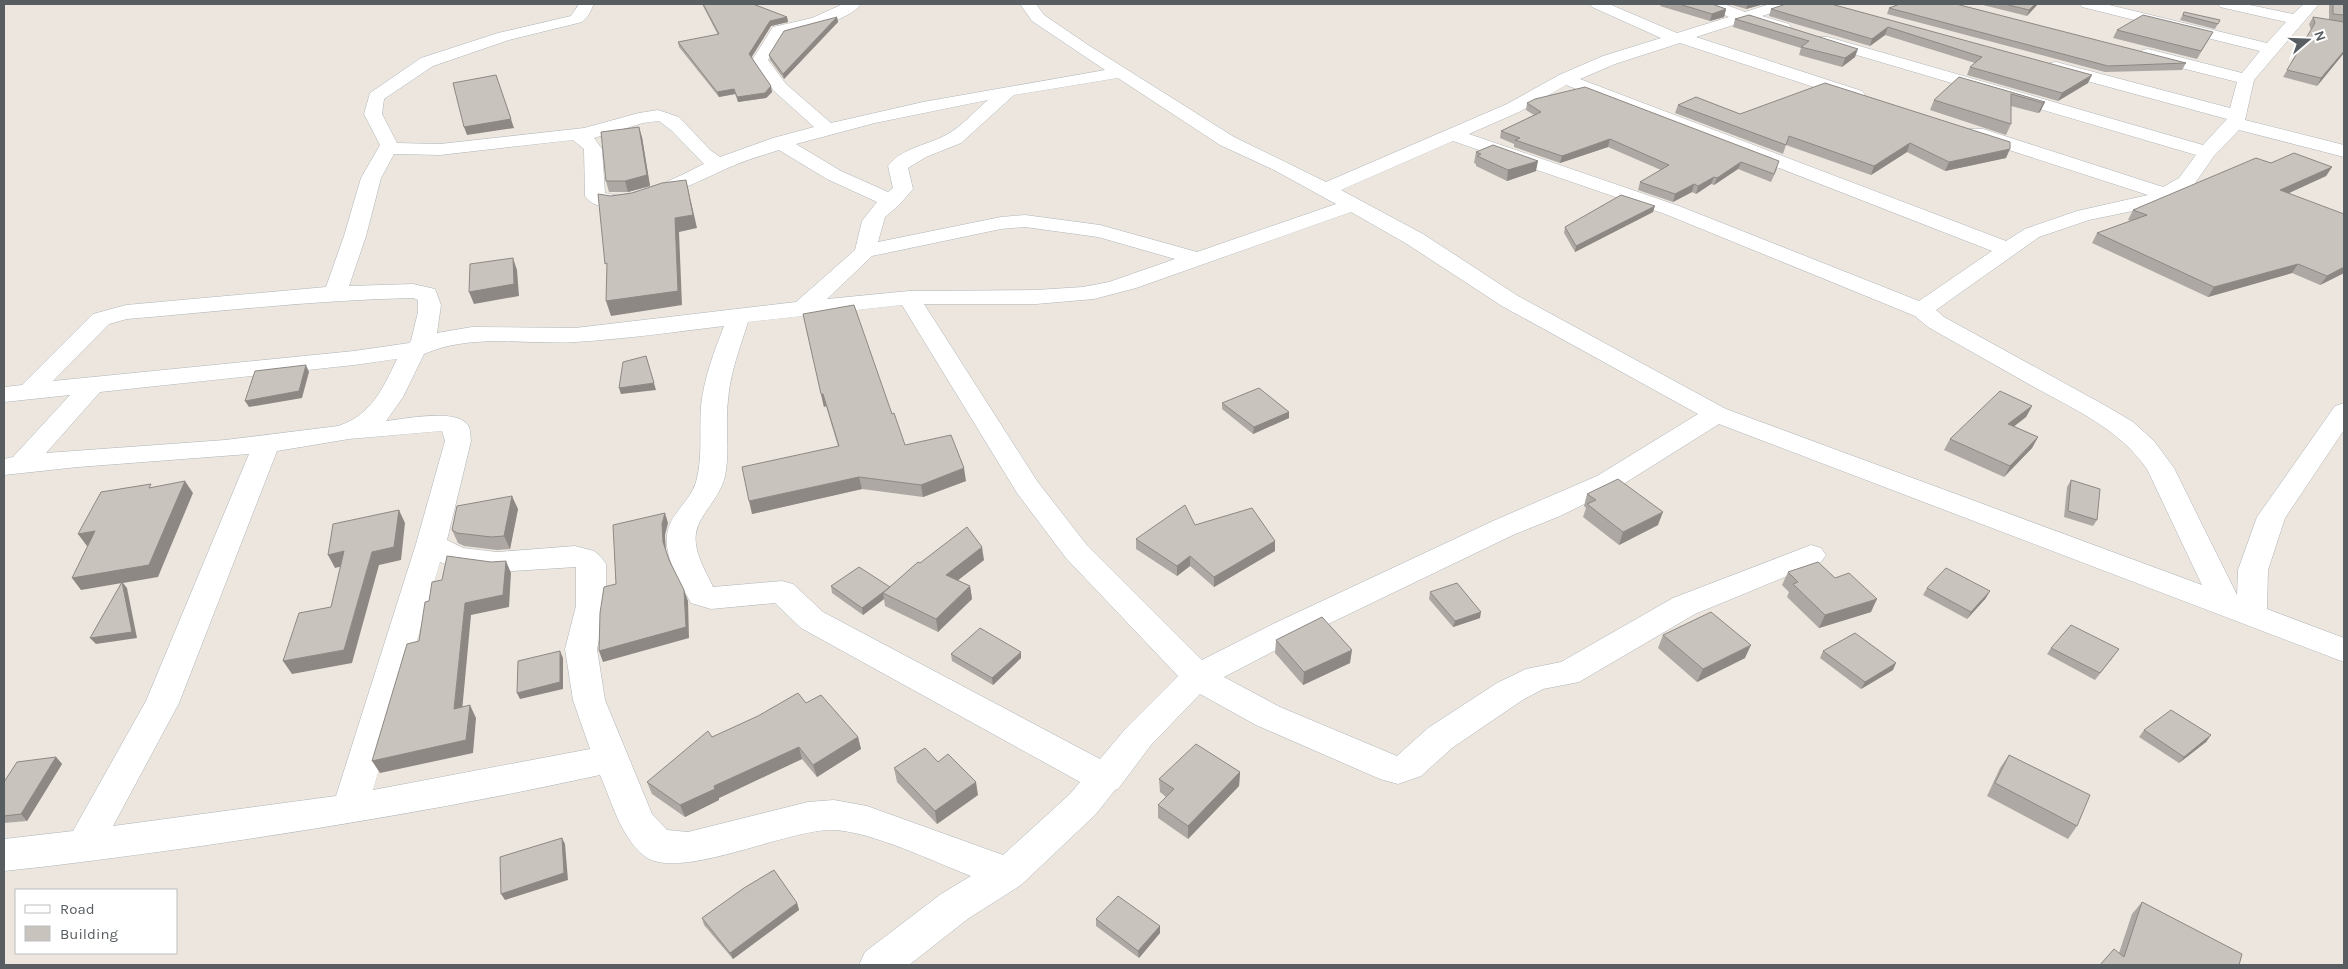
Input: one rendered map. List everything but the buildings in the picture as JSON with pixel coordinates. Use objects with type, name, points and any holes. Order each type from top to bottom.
[{"type":"street","points":[[335,293],[355,236],[370,178],[388,147],[388,142],[373,114],[374,100],[379,94],[410,75],[416,67],[482,42],[576,19],[580,16],[586,4]]},
{"type":"street","points":[[826,129],[780,86],[762,66],[760,60],[779,30],[806,26],[831,16],[853,4]]},
{"type":"street","points":[[1028,4],[1038,18],[1227,141],[1281,166],[1415,239],[1510,301],[1717,414],[2344,650]]},
{"type":"street","points":[[1597,4],[1679,38],[1876,101]]},
{"type":"street","points":[[1712,4],[1733,13],[2207,152]]},
{"type":"street","points":[[1325,190],[1513,108],[1566,79],[1608,60],[1785,4]]},
{"type":"street","points":[[2087,4],[2271,49]]},
{"type":"street","points":[[2225,4],[2297,20]]},
{"type":"street","points":[[1923,311],[1928,305],[2032,232],[2084,215],[2150,202],[2186,182],[2207,152],[2236,119],[2246,79],[2312,4]]},
{"type":"street","points":[[2130,50],[2246,79]]},
{"type":"street","points":[[2038,62],[2344,150]]},
{"type":"street","points":[[577,135],[591,144],[596,196],[604,200],[628,201],[641,199],[718,164],[780,142],[826,129],[949,100],[1120,73]]},
{"type":"street","points":[[1566,79],[2006,249]]},
{"type":"street","points":[[865,251],[872,221],[903,189],[898,166],[918,153],[954,139],[1009,91]]},
{"type":"street","points":[[388,147],[401,151],[421,151],[548,136],[577,135],[609,129],[640,119],[660,116],[670,121],[708,160],[718,164]]},
{"type":"street","points":[[1960,128],[2165,194]]},
{"type":"street","points":[[1454,135],[1672,210],[1817,270],[1923,311],[1943,326],[2097,411],[2124,428],[2145,447],[2160,468],[2239,609]]},
{"type":"street","points":[[780,142],[806,160],[845,181],[892,201]]},
{"type":"street","points":[[4,394],[354,358],[418,347],[465,335],[552,337],[666,327],[802,309],[909,298],[1040,297],[1083,294],[1100,291],[1198,259],[1353,205]]},
{"type":"street","points":[[802,309],[865,251],[1001,223],[1025,221],[1100,231],[1198,259]]},
{"type":"street","points":[[30,390],[101,319],[111,315],[335,293],[413,291],[427,294],[431,303],[424,331],[418,347],[386,404],[372,420],[359,428],[340,434]]},
{"type":"street","points":[[909,298],[1032,494],[1076,551],[1198,676],[1217,690],[1243,704],[1392,769],[1404,768],[1440,738],[1509,692],[1537,678],[1568,673],[1684,606],[1811,555]]},
{"type":"street","points":[[738,317],[715,397],[713,470],[709,487],[703,501],[688,516],[682,530],[681,542],[702,595],[710,598],[782,592],[812,620],[1106,779]]},
{"type":"street","points":[[13,466],[93,384]]},
{"type":"street","points":[[2239,609],[2271,517],[2344,411]]},
{"type":"street","points":[[879,965],[955,906],[1008,873],[1083,804],[1106,779],[1139,736],[1198,676],[1301,623],[1607,482],[1717,414]]},
{"type":"street","points":[[13,466],[266,445],[340,434],[444,423],[456,427],[458,441],[432,544],[350,807]]},
{"type":"street","points":[[84,846],[162,703],[266,445]]},
{"type":"street","points":[[432,544],[457,558],[497,562],[575,556],[584,558],[591,564],[590,606],[581,649],[589,700],[611,760],[638,823],[656,845],[688,848],[808,818],[834,816],[867,821],[1008,873]]},
{"type":"street","points":[[4,855],[84,846],[495,785],[611,760]]}]
